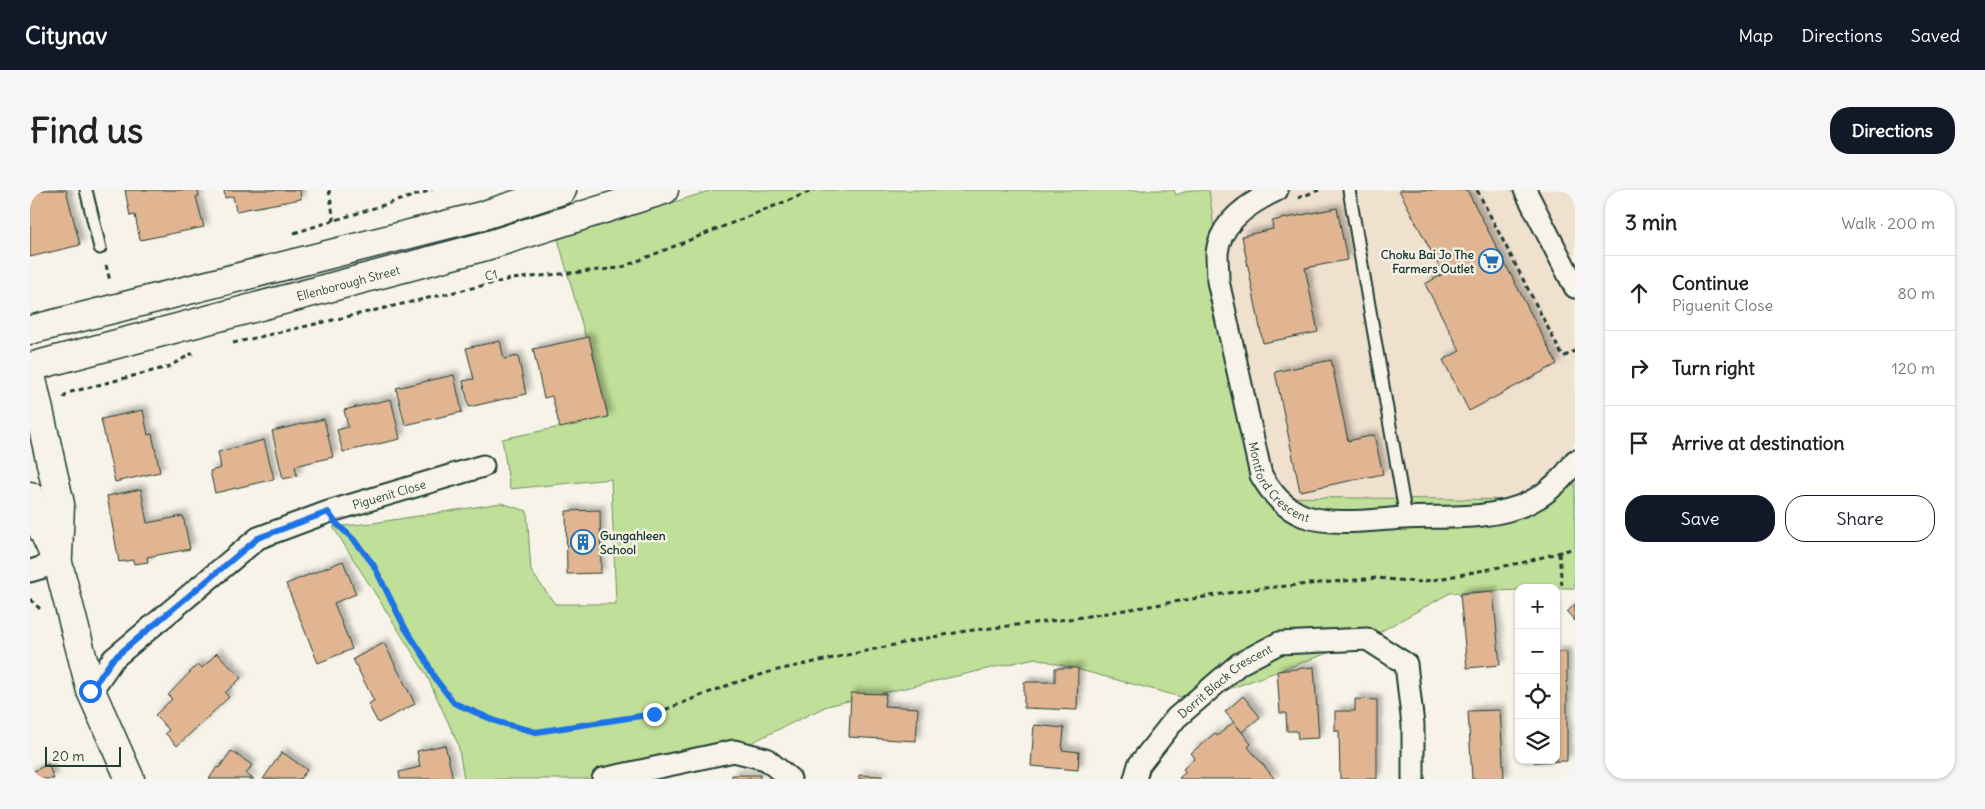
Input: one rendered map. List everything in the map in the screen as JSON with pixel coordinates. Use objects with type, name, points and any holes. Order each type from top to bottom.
[{"type":"main road","points":[[30,330],[481,216],[562,190]]},
{"type":"main road","name":"Ellenborough Street","points":[[30,368],[486,246],[664,190]]},
{"type":"main road","points":[[30,368],[60,504],[58,563]]},
{"type":"main road","points":[[30,496],[34,511],[58,563],[90,691],[130,779]]},
{"type":"street","points":[[1525,190],[1575,288]]},
{"type":"street","name":"Montford Crescent","points":[[1284,195],[1251,203],[1241,211],[1225,232],[1217,251],[1218,281],[1261,476],[1279,501],[1305,516],[1341,520],[1465,517],[1496,513],[1531,502],[1548,490],[1575,461]]},
{"type":"street","name":"Piguenit Close","points":[[90,691],[113,659],[258,538],[328,512],[483,466]]},
{"type":"street","points":[[30,571],[58,563]]},
{"type":"street","name":"Dorrit Black Crescent","points":[[1135,779],[1139,766],[1176,718],[1239,664],[1279,643],[1367,639],[1406,664],[1413,725],[1413,779]]},
{"type":"street","points":[[603,779],[734,751],[766,759],[790,779]]},
{"type":"lane","points":[[86,190],[100,248]]},
{"type":"lane","points":[[1349,190],[1406,518]]},
{"type":"path","points":[[329,190],[334,221]]},
{"type":"path","points":[[287,236],[432,190]]},
{"type":"path","name":"C1","points":[[228,344],[510,279],[620,268],[814,190]]},
{"type":"path","points":[[1284,195],[1319,190]]},
{"type":"path","points":[[1477,190],[1563,357],[1575,352]]},
{"type":"path","points":[[102,284],[120,279]]},
{"type":"path","points":[[350,308],[351,316]]},
{"type":"path","points":[[62,402],[67,393],[168,367],[196,351]]},
{"type":"path","points":[[328,512],[369,558],[405,628],[425,658],[434,677],[454,703],[498,722],[536,732],[654,714],[732,684],[773,671],[922,638],[1076,618],[1253,589],[1377,578],[1418,582],[1525,562],[1575,548]]},
{"type":"path","points":[[1559,553],[1562,587]]},
{"type":"shaded area","points":[[1209,190],[1575,190],[1575,442],[1541,500],[1269,497],[1217,251]]},
{"type":"green space","points":[[712,190],[1174,190],[1176,195],[1190,190],[1209,190],[1217,251],[1269,497],[1541,500],[1575,461],[1575,588],[1560,588],[1560,584],[1515,584],[1515,590],[1450,593],[1367,639],[1196,701],[1035,658],[827,706],[734,751],[610,779],[464,779],[458,744],[426,674],[333,527],[373,523],[501,503],[527,511],[531,571],[555,604],[616,604],[611,479],[510,489],[502,439],[608,417],[558,239]]},
{"type":"building","points":[[30,190],[66,190],[80,245],[30,257]]},
{"type":"building","points":[[125,190],[197,190],[199,196],[196,197],[204,227],[140,240],[135,215],[130,216]]},
{"type":"building","points":[[224,190],[300,190],[301,199],[236,211],[233,196],[225,198]]},
{"type":"building","points":[[1399,190],[1467,190],[1557,364],[1469,411],[1443,360],[1460,351],[1425,284],[1443,274]]},
{"type":"building","points":[[1337,208],[1347,260],[1305,268],[1318,332],[1263,343],[1242,236],[1273,229],[1272,221]]},
{"type":"building","points":[[589,337],[608,417],[560,428],[552,396],[544,398],[533,349]]},
{"type":"building","points":[[500,341],[504,359],[518,356],[526,394],[469,407],[463,381],[474,379],[466,348]]},
{"type":"building","points":[[1331,360],[1348,441],[1374,435],[1383,474],[1300,491],[1275,372]]},
{"type":"building","points":[[454,375],[462,412],[405,425],[396,388]]},
{"type":"building","points":[[391,399],[400,439],[343,452],[337,430],[348,427],[344,410]]},
{"type":"building","points":[[143,410],[148,435],[152,434],[160,472],[115,482],[101,419]]},
{"type":"building","points":[[324,419],[333,457],[295,466],[297,476],[283,479],[272,431]]},
{"type":"building","points":[[264,440],[274,479],[215,493],[210,471],[221,468],[218,452]]},
{"type":"building","points":[[141,489],[147,523],[183,516],[190,549],[147,557],[148,562],[134,564],[133,560],[119,562],[107,496]]},
{"type":"building","name":"Gungahleen School","points":[[600,510],[601,573],[567,574],[566,511]]},
{"type":"building","points":[[343,561],[356,594],[334,603],[352,649],[318,663],[286,584]]},
{"type":"building","points":[[1493,591],[1500,665],[1467,668],[1460,594]]},
{"type":"building","points":[[1575,604],[1575,621],[1567,612]]},
{"type":"building","points":[[384,643],[415,704],[378,723],[368,704],[374,701],[353,659]]},
{"type":"building","points":[[1560,652],[1567,652],[1567,761],[1560,761]]},
{"type":"building","points":[[217,653],[241,678],[225,693],[229,697],[177,746],[165,733],[169,730],[155,715],[172,699],[168,695],[198,664],[202,668]]},
{"type":"building","points":[[1314,667],[1319,738],[1298,739],[1297,731],[1287,731],[1286,713],[1280,713],[1277,671]]},
{"type":"building","points":[[1055,668],[1078,668],[1077,710],[1024,708],[1024,682],[1055,682]]},
{"type":"building","points":[[851,693],[886,694],[884,706],[918,708],[916,741],[849,737]]},
{"type":"building","points":[[1243,696],[1260,717],[1242,732],[1225,712]]},
{"type":"building","points":[[1355,699],[1377,700],[1377,779],[1340,779],[1339,731],[1335,731],[1335,711],[1355,711]]},
{"type":"building","points":[[1500,710],[1504,779],[1472,779],[1468,711]]},
{"type":"building","points":[[1234,722],[1251,744],[1248,747],[1275,779],[1180,779],[1186,772],[1183,769],[1195,758],[1191,753],[1215,733],[1217,736]]},
{"type":"building","points":[[1034,725],[1064,728],[1062,750],[1079,752],[1078,770],[1031,766]]},
{"type":"building","points":[[445,745],[453,779],[400,779],[399,772],[420,767],[417,751]]},
{"type":"building","points":[[231,751],[252,765],[246,774],[254,779],[209,779]]},
{"type":"building","points":[[282,752],[307,770],[300,779],[263,779]]},
{"type":"building","points":[[48,764],[54,779],[30,779],[30,773]]},
{"type":"building","points":[[732,775],[760,775],[760,779],[732,779]]},
{"type":"building","points":[[859,775],[882,776],[882,779],[859,779]]},
{"type":"place","name":"Choku Bai Jo The Farmers Outlet","points":[[1491,261]]},
{"type":"place","name":"Gungahleen School","points":[[583,542]]},
{"type":"route","points":[[90,691],[113,659],[258,538],[328,512],[336,523],[365,552],[373,564],[405,628],[425,658],[434,677],[454,703],[466,710],[498,722],[536,732],[654,714]]}]
